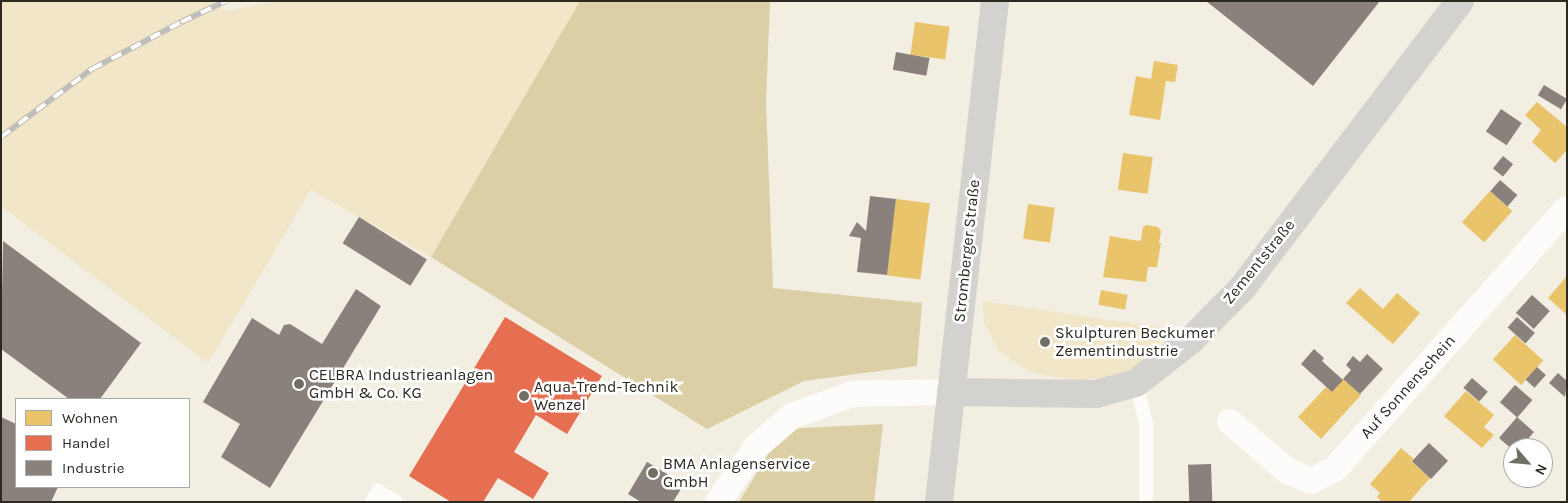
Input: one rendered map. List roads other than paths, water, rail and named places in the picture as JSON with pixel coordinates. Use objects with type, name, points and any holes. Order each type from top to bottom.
[{"type":"street","name":"Stromberger Straße","points":[[939,502],[996,1]]},
{"type":"street","name":"Zementstraße","points":[[951,392],[1096,394],[1136,383],[1190,340],[1243,287],[1460,1]]},
{"type":"street","name":"Auf Sonnenschein","points":[[1230,422],[1286,470],[1311,482],[1335,469],[1567,209]]},
{"type":"street","points":[[718,502],[756,447],[792,416],[852,394],[951,392]]},
{"type":"lane","points":[[1136,383],[1146,423],[1146,502]]},
{"type":"lane","points":[[372,502],[378,491],[396,502]]},
{"type":"railway","points":[[1,137],[92,69],[181,22],[226,1]]},
{"type":"place","name":"Skulpturen Beckumer Zementindustrie","points":[[1045,342]]},
{"type":"place","name":"CELBRA Industrieanlagen GmbH & Co. KG","points":[[299,384]]},
{"type":"place","name":"Aqua-Trend-Technik Wenzel","points":[[524,396]]},
{"type":"place","name":"BMA Anlagenservice GmbH","points":[[653,473]]}]
